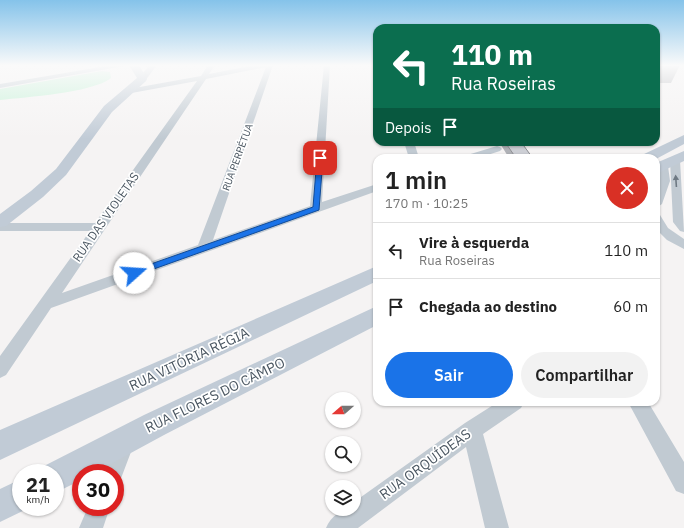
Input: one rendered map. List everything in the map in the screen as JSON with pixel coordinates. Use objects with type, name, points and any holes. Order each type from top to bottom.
[{"type":"street","points":[[0,222],[41,191],[61,172],[90,131],[129,90]]},
{"type":"street","points":[[126,92],[140,90]]},
{"type":"street","name":"RUA DAS VIOLETAS","points":[[0,370],[196,90]]},
{"type":"street","name":"RUA PERPÉTUA","points":[[204,248],[261,90]]},
{"type":"street","points":[[316,208],[325,90]]},
{"type":"street","points":[[655,154],[684,140]]},
{"type":"street","points":[[482,154],[497,150]]},
{"type":"street","points":[[660,194],[665,181],[667,162]]},
{"type":"street","points":[[667,162],[679,222],[684,228]]},
{"type":"street","points":[[44,305],[373,188]]},
{"type":"street","points":[[0,227],[100,226]]},
{"type":"street","points":[[660,226],[664,232],[684,244]]},
{"type":"street","name":"RUA VITÓRIA RÉGIA","points":[[0,445],[373,275]]},
{"type":"street","name":"RUA FLORES DO CÂMPO","points":[[64,472],[373,317]]},
{"type":"street","name":"RUA ORQUÍDEAS","points":[[338,528],[472,430],[508,406]]},
{"type":"street","points":[[640,406],[684,483]]},
{"type":"street","points":[[472,430],[496,528]]},
{"type":"street","points":[[116,464],[125,441]]},
{"type":"street","points":[[0,506],[12,500]]},
{"type":"street","points":[[91,528],[96,516]]},
{"type":"green space","points":[[0,90],[79,90],[58,94],[0,100]]},
{"type":"building","points":[[508,146],[524,146],[530,154],[513,154]]},
{"type":"route","points":[[134,273],[316,208],[320,158]]}]
